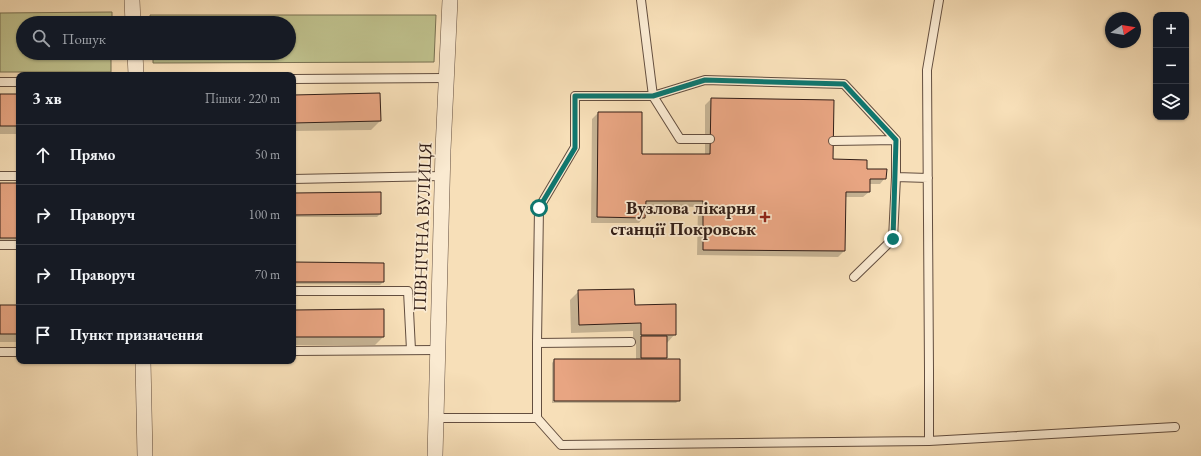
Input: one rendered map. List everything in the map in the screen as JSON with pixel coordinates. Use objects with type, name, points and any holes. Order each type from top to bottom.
[{"type":"street","points":[[132,0],[133,16]]},
{"type":"street","name":"ПІВНІЧНА ВУЛИЦЯ","points":[[436,456],[442,176],[450,0]]},
{"type":"street","points":[[135,60],[136,72]]},
{"type":"street","points":[[143,364],[144,456]]},
{"type":"lane","points":[[641,0],[653,96],[680,139],[710,139]]},
{"type":"lane","points":[[928,441],[927,70],[940,0]]},
{"type":"lane","points":[[296,79],[446,78]]},
{"type":"lane","points":[[854,277],[893,239],[896,140],[844,84],[705,80],[653,96],[575,96],[575,148],[539,208],[537,418],[561,445],[928,441],[1175,427]]},
{"type":"lane","points":[[0,82],[16,82]]},
{"type":"lane","points":[[833,140],[896,140]]},
{"type":"lane","points":[[0,176],[16,176]]},
{"type":"lane","points":[[296,179],[442,176]]},
{"type":"lane","points":[[896,177],[928,178]]},
{"type":"lane","points":[[0,245],[16,246]]},
{"type":"lane","points":[[296,291],[408,291],[411,350]]},
{"type":"lane","points":[[537,343],[631,342]]},
{"type":"lane","points":[[296,351],[438,350]]},
{"type":"lane","points":[[0,352],[16,352]]},
{"type":"lane","points":[[436,418],[537,418]]},
{"type":"green space","points":[[112,12],[112,16],[16,16],[16,60],[111,60],[111,72],[0,72],[0,13]]},
{"type":"green space","points":[[436,15],[434,62],[153,63],[153,60],[296,60],[296,16],[150,16]]},
{"type":"building","points":[[380,93],[381,121],[296,123],[296,95]]},
{"type":"building","points":[[0,94],[16,94],[16,126],[0,126]]},
{"type":"building","points":[[711,98],[834,100],[833,159],[867,160],[867,169],[887,169],[886,179],[870,179],[870,192],[846,192],[845,251],[703,250],[703,201],[646,201],[645,218],[597,217],[598,112],[642,112],[642,154],[710,154]]},
{"type":"building","points":[[0,183],[16,183],[16,238],[0,238]]},
{"type":"building","points":[[381,192],[381,214],[296,215],[296,193]]},
{"type":"building","points":[[296,262],[384,263],[384,282],[296,282]]},
{"type":"building","points":[[634,289],[635,305],[676,304],[676,335],[641,335],[641,323],[579,325],[578,290]]},
{"type":"building","points":[[0,305],[16,305],[16,334],[0,334]]},
{"type":"building","points":[[384,309],[384,337],[296,337],[296,310]]},
{"type":"building","points":[[641,336],[667,336],[667,358],[641,358]]},
{"type":"building","points":[[554,359],[680,359],[680,401],[554,401]]},
{"type":"place","name":"Вузлова лікарня станції Покровськ","points":[[765,217]]},
{"type":"route","points":[[539,208],[575,148],[575,96],[653,96],[705,80],[844,84],[896,140],[893,239]]}]
